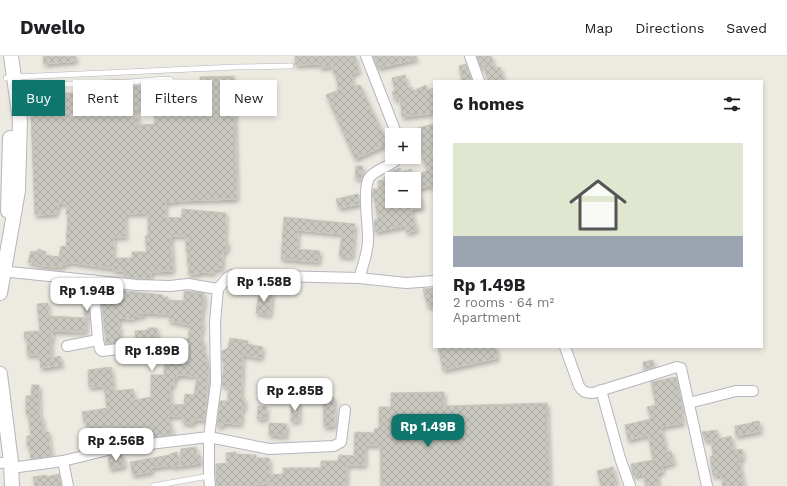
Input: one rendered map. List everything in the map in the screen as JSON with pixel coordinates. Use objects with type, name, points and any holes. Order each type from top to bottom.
[{"type":"street","points":[[2,56],[12,80]]},
{"type":"street","points":[[0,244],[11,123],[11,56]]},
{"type":"street","points":[[366,56],[395,128]]},
{"type":"street","points":[[470,56],[478,80]]},
{"type":"street","points":[[0,293],[2,271],[15,213],[18,191],[19,116]]},
{"type":"street","points":[[359,278],[366,258],[368,241],[366,191],[368,180],[372,175],[390,164]]},
{"type":"street","points":[[2,271],[137,285],[170,286],[188,284],[218,290]]},
{"type":"street","points":[[209,481],[209,437],[216,383],[215,322],[218,290],[227,278],[232,275],[359,278],[406,283],[433,281]]},
{"type":"street","points":[[93,280],[100,349],[102,351],[119,349]]},
{"type":"street","points":[[67,346],[98,340]]},
{"type":"street","points":[[565,348],[579,386],[583,391],[593,393],[679,367],[682,370],[707,486]]},
{"type":"street","points":[[0,374],[5,461],[4,486]]},
{"type":"street","points":[[600,390],[630,486]]},
{"type":"street","points":[[689,403],[736,391],[753,391]]},
{"type":"street","points":[[5,461],[63,461],[116,448],[209,437],[269,449],[334,446],[341,442],[344,410]]},
{"type":"street","points":[[5,461],[12,486]]},
{"type":"street","points":[[63,461],[68,486]]},
{"type":"lane","points":[[12,80],[236,67],[291,66]]},
{"type":"lane","points":[[154,80],[171,80]]},
{"type":"lane","points":[[65,81],[141,81]]},
{"type":"lane","points":[[154,486],[209,481]]},
{"type":"building","points":[[43,56],[76,56],[76,61],[44,64]]},
{"type":"building","points":[[295,56],[355,56],[359,72],[351,74],[354,86],[360,85],[385,138],[385,145],[355,159],[326,95],[338,90],[336,74],[334,74],[332,66],[321,68],[320,64],[295,65]]},
{"type":"building","points":[[373,56],[416,56],[417,59],[378,68]]},
{"type":"building","points":[[477,56],[491,56],[495,68],[500,67],[504,80],[488,80],[484,67],[481,68]]},
{"type":"building","points":[[466,64],[472,80],[462,80],[459,66]]},
{"type":"building","points":[[405,75],[408,88],[412,87],[413,91],[426,85],[428,90],[433,88],[433,113],[402,117],[400,98],[395,100],[392,92],[395,91],[392,78]]},
{"type":"building","points":[[234,76],[234,80],[220,80],[220,116],[235,116],[237,199],[166,202],[165,217],[182,218],[182,209],[226,213],[225,242],[228,242],[227,251],[223,251],[222,269],[214,269],[214,273],[199,272],[199,274],[188,274],[189,265],[187,264],[188,252],[186,252],[186,236],[171,236],[173,271],[151,272],[151,278],[140,279],[124,277],[124,271],[115,271],[115,269],[68,262],[68,264],[63,264],[62,267],[56,267],[43,266],[28,262],[31,251],[37,252],[38,249],[46,252],[45,255],[59,257],[61,246],[66,247],[68,214],[66,214],[67,204],[59,203],[56,214],[35,215],[31,116],[65,116],[65,93],[73,93],[73,116],[133,116],[133,86],[141,85],[141,108],[137,108],[139,125],[155,124],[155,116],[212,116],[212,80],[200,80],[200,77]],"holes":[[[148,213],[148,236],[145,236],[147,252],[132,252],[132,258],[113,258],[114,237],[126,237],[125,214]]]},
{"type":"building","points":[[433,124],[433,145],[430,146],[433,156],[433,188],[432,185],[421,188],[421,173],[427,171],[421,154],[421,128],[418,128]]},
{"type":"building","points":[[356,166],[363,166],[361,179],[355,178]]},
{"type":"building","points":[[400,168],[401,172],[391,172],[391,171]]},
{"type":"building","points":[[411,169],[412,172],[401,172]]},
{"type":"building","points":[[385,180],[385,208],[419,208],[411,210],[417,230],[407,233],[405,226],[375,232],[374,220],[378,220],[374,197],[372,197],[373,189],[379,189],[378,181]]},
{"type":"building","points":[[358,194],[360,204],[339,208],[336,199]]},
{"type":"building","points":[[284,217],[355,224],[352,257],[339,256],[342,234],[298,230],[297,249],[320,251],[319,262],[281,259]]},
{"type":"building","points":[[239,282],[258,282],[258,290],[239,289]]},
{"type":"building","points":[[100,288],[163,295],[162,297],[168,297],[168,300],[184,301],[184,291],[204,293],[204,307],[201,322],[203,322],[200,341],[204,341],[203,352],[206,352],[205,361],[209,361],[205,420],[194,420],[193,424],[183,423],[183,416],[168,416],[173,435],[119,441],[116,426],[100,429],[102,445],[87,448],[86,422],[84,422],[82,412],[107,408],[104,386],[89,387],[88,370],[111,367],[114,391],[133,389],[135,400],[151,397],[151,375],[164,375],[164,365],[167,365],[168,354],[181,354],[181,339],[188,339],[190,325],[169,321],[170,314],[143,313],[142,317],[134,316],[134,319],[118,318],[122,343],[106,344]],"holes":[[[177,375],[197,376],[194,395],[185,394],[184,405],[171,404],[170,385],[174,386],[174,378],[177,378]]]},
{"type":"building","points":[[433,288],[433,306],[428,307],[423,289]]},
{"type":"building","points":[[259,291],[272,293],[270,315],[256,313]]},
{"type":"building","points":[[48,303],[49,316],[86,318],[86,332],[52,331],[53,339],[51,339],[51,358],[60,356],[62,365],[41,368],[39,355],[27,355],[27,339],[25,339],[24,332],[40,331],[37,304]]},
{"type":"building","points":[[84,306],[89,306],[90,317],[85,317]]},
{"type":"building","points":[[148,328],[157,328],[158,349],[149,349],[148,337],[136,338],[135,331],[148,330]]},
{"type":"building","points":[[230,338],[248,341],[247,344],[263,347],[261,358],[243,355],[241,398],[245,399],[244,409],[242,408],[241,424],[223,423],[223,426],[217,426],[220,401],[228,401],[228,387],[222,386],[224,363],[222,360],[222,351],[228,348]]},
{"type":"building","points":[[438,348],[496,348],[498,358],[443,370]]},
{"type":"building","points":[[653,360],[654,367],[644,370],[643,362]]},
{"type":"building","points":[[676,377],[683,409],[681,409],[683,423],[661,427],[667,452],[671,451],[674,463],[662,466],[663,472],[657,473],[659,486],[646,486],[643,474],[633,476],[631,464],[653,460],[648,435],[628,440],[625,425],[651,419],[647,407],[656,405],[651,382]]},
{"type":"building","points":[[32,385],[39,385],[40,417],[42,417],[44,432],[49,432],[52,456],[31,459],[29,446],[27,446],[27,436],[31,436],[28,414],[26,414],[26,396],[31,396]]},
{"type":"building","points":[[444,392],[444,406],[547,403],[550,486],[381,486],[380,445],[365,445],[365,465],[347,465],[346,486],[269,486],[269,483],[253,486],[216,486],[216,464],[227,463],[226,453],[236,452],[236,454],[256,455],[256,458],[269,458],[270,475],[283,474],[283,468],[321,468],[321,461],[338,461],[339,455],[354,456],[355,432],[375,433],[374,429],[379,428],[379,407],[391,407],[391,393]]},
{"type":"building","points":[[334,397],[335,426],[324,427],[323,398]]},
{"type":"building","points":[[291,402],[299,402],[299,421],[291,421]]},
{"type":"building","points":[[258,406],[267,407],[266,419],[257,419]]},
{"type":"building","points":[[759,421],[761,431],[736,436],[735,426]]},
{"type":"building","points":[[269,423],[287,424],[286,436],[269,435]]},
{"type":"building","points":[[717,430],[718,439],[731,436],[734,450],[742,449],[743,459],[739,459],[744,486],[723,486],[721,475],[713,476],[710,457],[713,456],[711,439],[705,441],[702,432]]},
{"type":"building","points":[[196,447],[197,455],[200,455],[201,463],[151,468],[152,472],[133,475],[130,462],[170,455],[177,452],[180,463],[181,449]]},
{"type":"building","points":[[122,454],[125,466],[110,469],[108,457]]},
{"type":"building","points":[[613,467],[617,486],[601,486],[597,471]]},
{"type":"building","points":[[59,474],[61,486],[35,486],[33,477],[46,475],[47,477]]}]
